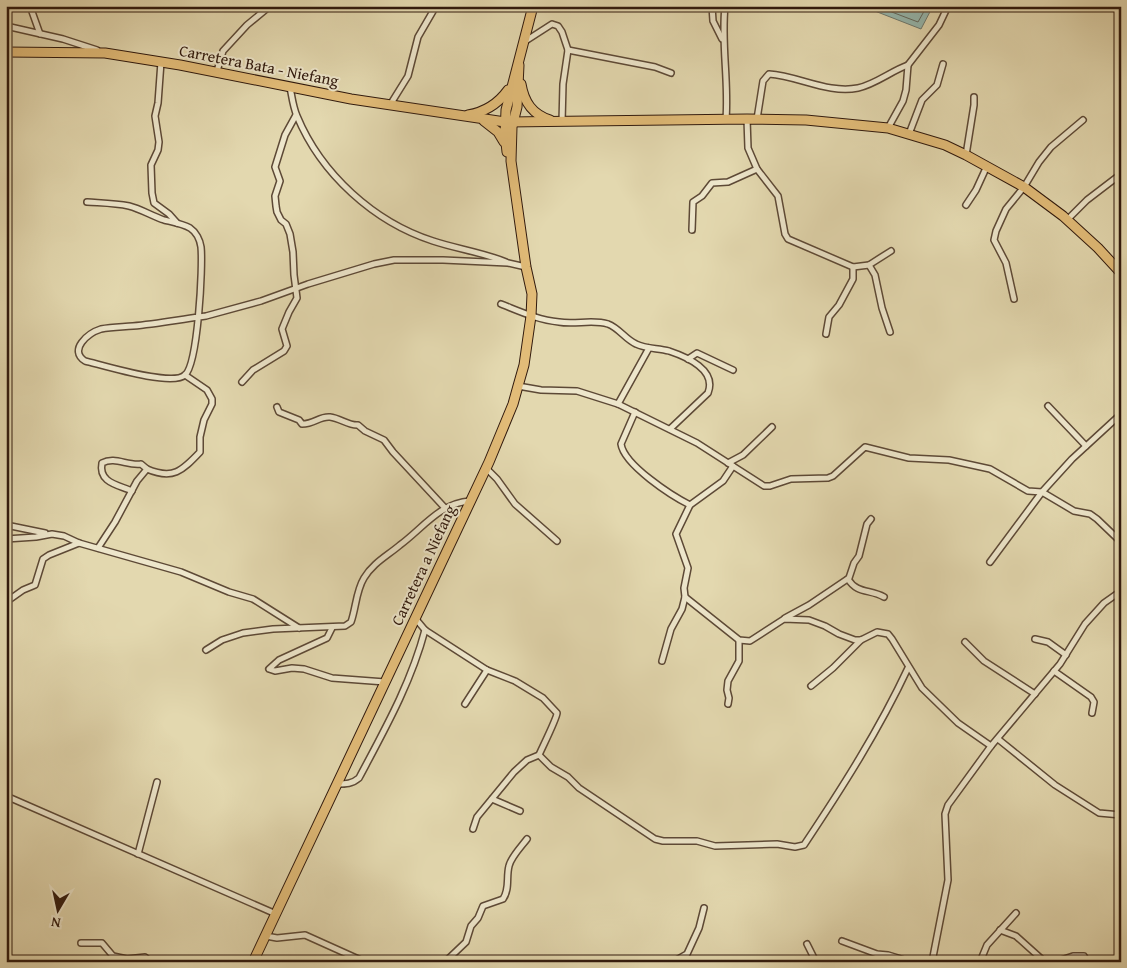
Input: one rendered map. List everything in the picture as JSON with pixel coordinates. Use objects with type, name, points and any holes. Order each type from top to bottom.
[{"type":"main road","points":[[509,156],[512,136],[509,123],[517,107],[519,69],[533,6]]},
{"type":"main road","name":"Carretera Bata - Niefang","points":[[6,52],[105,53],[216,72],[390,106],[509,123],[757,119],[848,123],[888,128],[945,145],[1024,187],[1067,220],[1098,248],[1121,273]]},
{"type":"main road","points":[[458,116],[477,113],[492,106],[503,97],[519,69]]},
{"type":"main road","points":[[519,69],[526,101],[533,111],[540,116],[560,122]]},
{"type":"main road","points":[[509,156],[511,85]]},
{"type":"main road","points":[[483,120],[503,138],[509,156]]},
{"type":"main road","points":[[512,136],[519,125],[526,123]]},
{"type":"main road","name":"Carretera a Niefang","points":[[253,962],[486,468],[506,422],[518,386],[524,365],[532,294],[509,156]]},
{"type":"street","points":[[30,6],[40,34]]},
{"type":"street","points":[[216,72],[223,51],[247,25],[270,6]]},
{"type":"street","points":[[390,106],[408,76],[418,37],[436,6]]},
{"type":"street","points":[[712,6],[713,20],[723,41]]},
{"type":"street","points":[[724,6],[723,41],[727,83],[726,119]]},
{"type":"street","points":[[757,119],[763,80],[769,74],[792,77],[831,88],[847,89],[860,87],[908,65],[939,25],[948,6]]},
{"type":"street","points":[[524,43],[552,24],[558,26],[562,32],[568,50],[560,122]]},
{"type":"street","points":[[6,26],[105,53]]},
{"type":"street","points":[[568,50],[672,72]]},
{"type":"street","points":[[161,62],[158,103],[155,116],[159,142],[152,165],[152,193],[154,203],[169,214],[178,224]]},
{"type":"street","points":[[909,134],[922,100],[937,85],[944,64]]},
{"type":"street","points":[[888,128],[904,95],[908,65]]},
{"type":"street","points":[[289,86],[296,115],[310,144],[329,169],[362,203],[396,226],[431,241],[493,256],[508,263]]},
{"type":"street","points":[[966,155],[974,96]]},
{"type":"street","points":[[242,382],[253,370],[284,350],[287,346],[282,329],[297,298],[290,234],[286,224],[281,220],[277,212],[275,196],[280,181],[275,167],[285,135],[296,115]]},
{"type":"street","points":[[747,119],[748,148],[757,169],[778,196],[785,234],[788,239],[805,248],[853,267],[869,265],[891,251]]},
{"type":"street","points":[[1014,299],[1006,263],[994,240],[996,231],[1006,209],[1024,187],[1039,162],[1051,147],[1083,120]]},
{"type":"street","points":[[966,205],[976,190],[987,166]]},
{"type":"street","points":[[692,230],[693,202],[702,196],[712,183],[728,182],[757,169]]},
{"type":"street","points":[[1067,220],[1087,200],[1121,174]]},
{"type":"street","points":[[87,202],[129,206],[189,228],[195,233],[201,246],[199,317],[189,368],[185,375],[174,378],[142,375],[85,361],[79,357],[77,351],[91,334],[100,330],[199,317],[261,301],[296,288],[374,264],[394,260],[508,263],[526,267]]},
{"type":"street","points":[[869,265],[875,275],[882,308],[890,332]]},
{"type":"street","points":[[826,334],[828,317],[839,305],[853,279],[853,267]]},
{"type":"street","points":[[501,304],[531,316],[557,322],[596,322],[608,324],[634,343],[668,351],[688,359],[704,370],[710,380],[708,393],[670,429]]},
{"type":"street","points":[[618,404],[649,348]]},
{"type":"street","points":[[688,359],[697,353],[733,370]]},
{"type":"street","points":[[132,491],[122,486],[111,484],[106,480],[102,474],[102,463],[104,461],[115,460],[128,465],[141,464],[159,474],[170,474],[177,472],[200,452],[200,438],[204,420],[212,404],[212,399],[207,390],[185,375]]},
{"type":"street","points":[[518,386],[540,390],[577,391],[618,404],[697,443],[764,486],[770,486],[790,479],[828,478],[833,476],[865,447],[909,458],[950,460],[990,469],[1028,491],[1042,492],[1074,511],[1090,514],[1121,542]]},
{"type":"street","points":[[1048,406],[1086,446]]},
{"type":"street","points":[[277,407],[279,412],[299,420],[302,424],[312,424],[321,418],[329,417],[339,419],[353,426],[358,425],[365,431],[384,440],[445,508]]},
{"type":"street","points":[[635,412],[621,444],[626,456],[670,494],[690,505]]},
{"type":"street","points":[[990,562],[1042,492],[1086,446],[1121,414]]},
{"type":"street","points":[[662,661],[671,629],[682,609],[685,597],[684,588],[688,568],[676,534],[690,505],[723,480],[731,464],[772,427]]},
{"type":"street","points":[[486,468],[497,479],[515,504],[557,541]]},
{"type":"street","points":[[98,548],[115,522],[137,481],[147,469]]},
{"type":"street","points":[[206,650],[222,640],[243,633],[345,626],[351,622],[362,580],[370,569],[445,508],[459,502],[470,501]]},
{"type":"street","points":[[685,597],[739,640],[750,641],[848,579],[859,556],[867,524],[871,519]]},
{"type":"street","points":[[6,525],[64,536],[80,543],[181,572],[229,592],[253,599],[299,628]]},
{"type":"street","points":[[6,538],[36,537],[46,534]]},
{"type":"street","points":[[6,602],[34,585],[43,559],[80,543]]},
{"type":"street","points":[[848,579],[852,586],[878,593],[884,597]]},
{"type":"street","points":[[932,962],[948,880],[946,810],[952,798],[991,746],[1054,671],[1085,624],[1104,603],[1121,591]]},
{"type":"street","points":[[415,618],[425,630],[487,670],[524,686],[543,698],[557,713],[557,719],[545,739],[539,755],[527,760],[514,772],[477,817],[473,829]]},
{"type":"street","points":[[784,619],[809,620],[844,636],[861,640]]},
{"type":"street","points":[[332,628],[327,638],[279,660],[269,669],[304,668],[332,678],[385,682]]},
{"type":"street","points":[[337,784],[354,783],[359,778],[398,705],[412,673],[425,630]]},
{"type":"street","points":[[811,686],[861,640],[877,632],[888,634],[922,688],[948,714],[991,746]]},
{"type":"street","points":[[1035,639],[1048,642],[1066,655]]},
{"type":"street","points":[[728,704],[728,681],[738,663],[739,640]]},
{"type":"street","points":[[965,642],[984,661],[1035,694]]},
{"type":"street","points":[[539,755],[551,767],[568,777],[579,788],[655,839],[663,841],[697,841],[715,846],[777,844],[795,848],[804,845],[838,794],[871,738],[908,668]]},
{"type":"street","points":[[465,704],[487,670]]},
{"type":"street","points":[[1054,671],[1091,697],[1094,702],[1092,713]]},
{"type":"street","points":[[998,739],[1055,785],[1099,814],[1121,815]]},
{"type":"street","points":[[138,854],[157,782]]},
{"type":"street","points":[[8,798],[276,914]]},
{"type":"street","points":[[492,799],[520,811]]},
{"type":"street","points":[[445,962],[466,942],[471,926],[478,918],[483,906],[505,897],[509,867],[527,838]]},
{"type":"street","points":[[673,962],[688,954],[700,928],[704,908]]},
{"type":"street","points":[[980,962],[987,945],[1016,913]]},
{"type":"street","points":[[1000,930],[1016,936],[1045,962]]},
{"type":"street","points":[[266,936],[277,938],[305,935],[365,962]]},
{"type":"street","points":[[842,941],[876,954],[888,955],[911,962]]},
{"type":"street","points":[[81,943],[102,943],[113,956],[127,959],[145,957],[151,962]]},
{"type":"street","points":[[806,944],[816,962]]},
{"type":"street","points":[[1055,962],[1073,956],[1084,956],[1087,962]]},
{"type":"water","points":[[862,6],[933,6],[921,29]]}]
